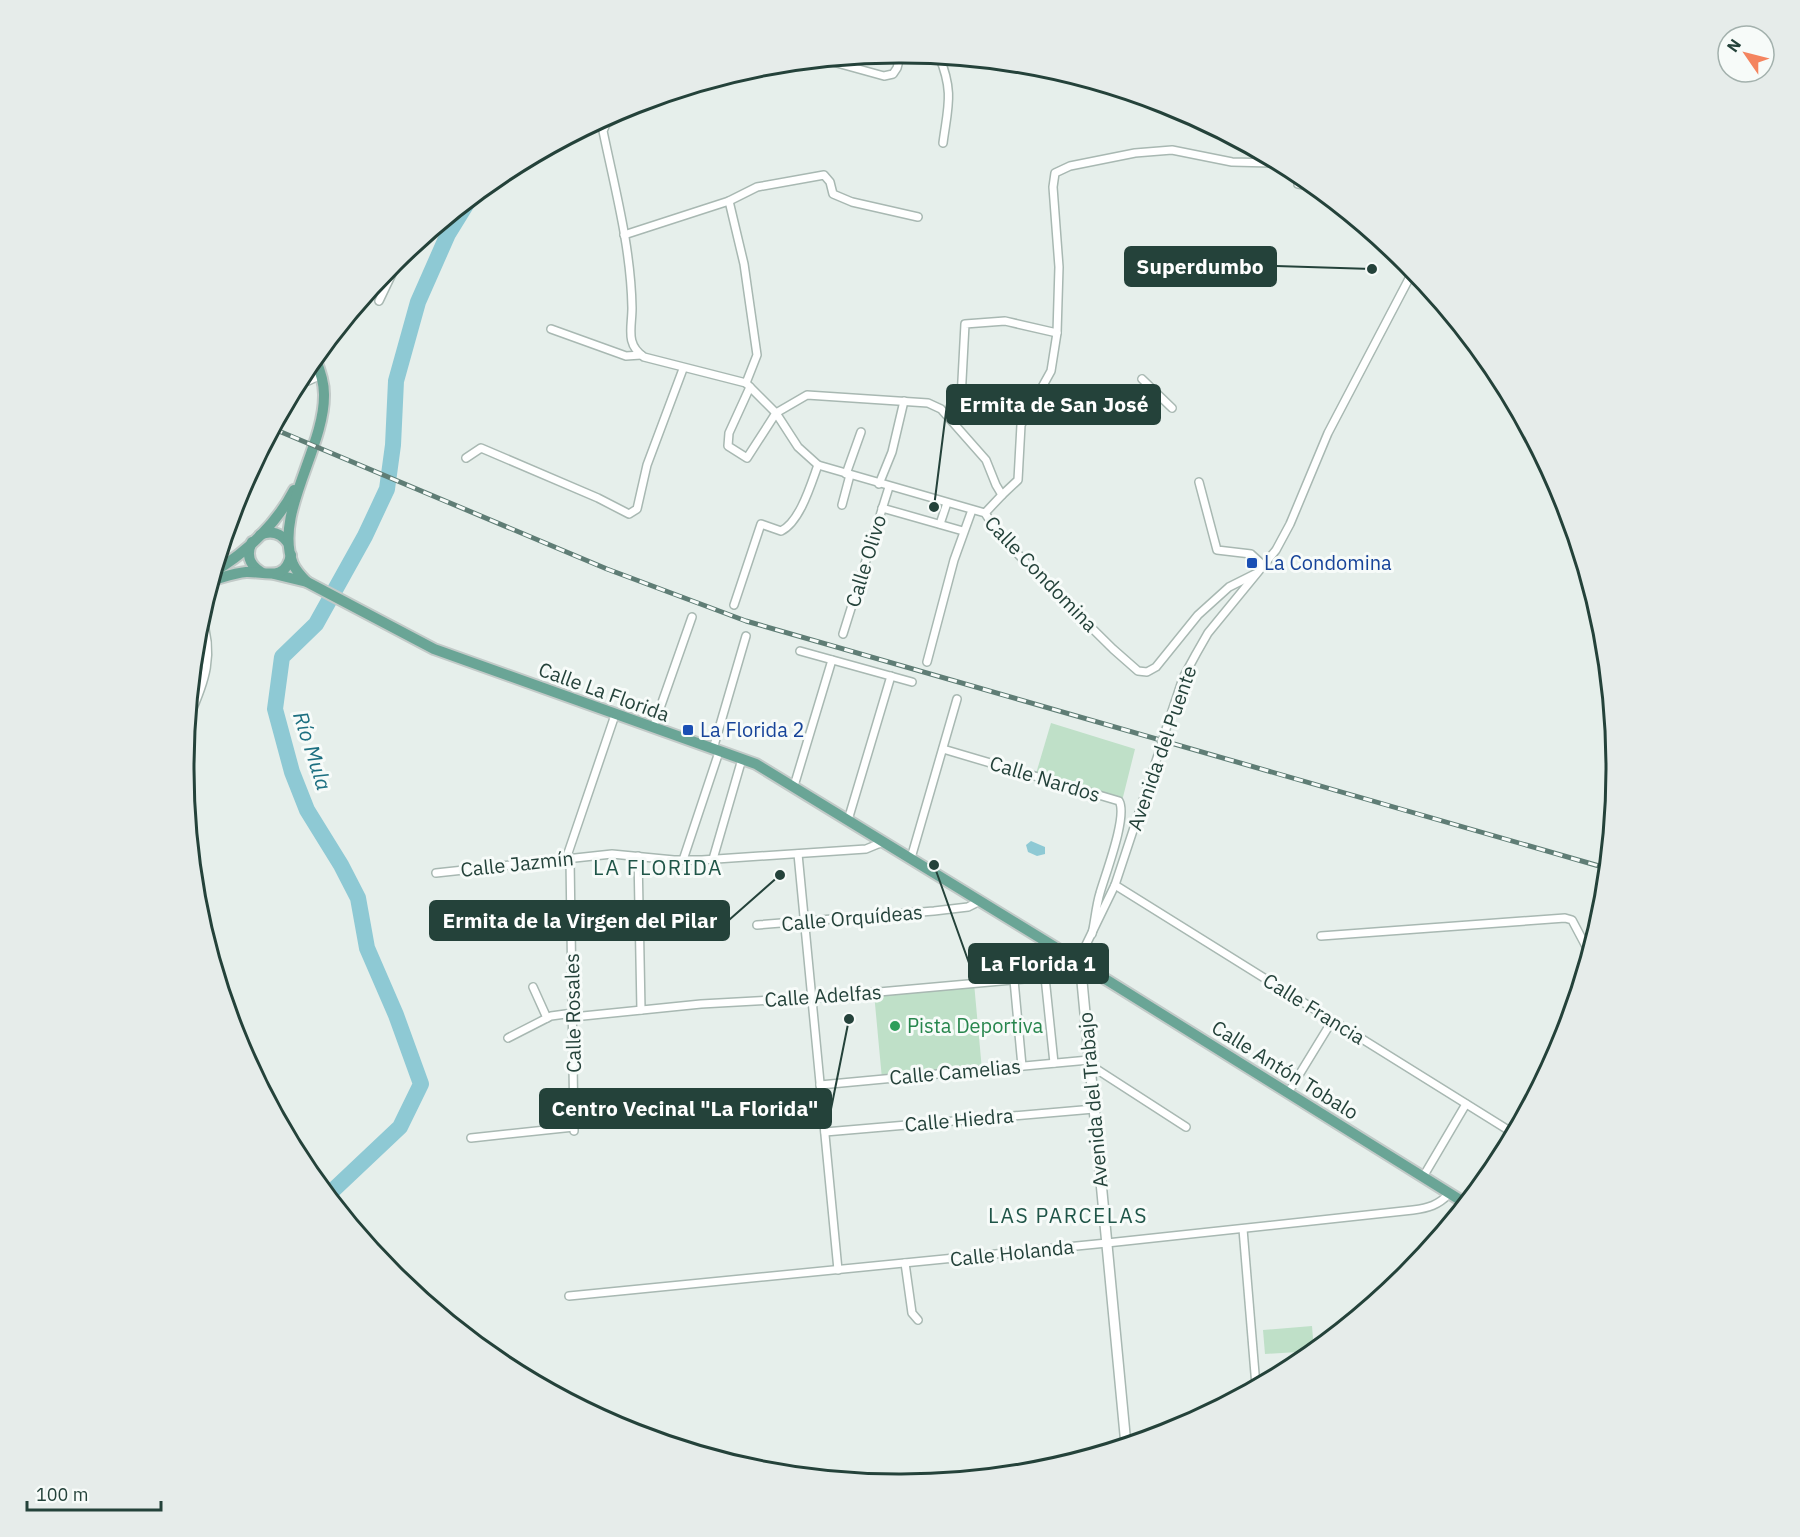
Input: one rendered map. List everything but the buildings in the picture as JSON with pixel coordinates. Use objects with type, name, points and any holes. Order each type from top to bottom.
[{"type":"main road","points":[[256,539],[249,558],[254,567],[268,574],[287,565],[290,549],[290,517],[316,439],[322,413],[324,391],[319,369]]},
{"type":"main road","points":[[226,562],[256,539],[280,513],[306,467]]},
{"type":"main road","points":[[256,539],[275,533],[280,535],[290,549],[293,564],[307,582]]},
{"type":"main road","name":"Calle La Florida","points":[[221,578],[242,573],[268,574],[307,582],[434,649],[756,764],[1068,955]]},
{"type":"main road","points":[[1076,950],[1083,951],[1088,958],[1080,969],[1067,963],[1068,955],[1076,950]]},
{"type":"main road","name":"Calle Antón Tobalo","points":[[1080,969],[1459,1199]]},
{"type":"street","points":[[846,66],[884,76],[893,74],[898,63]]},
{"type":"street","points":[[943,65],[950,92],[943,143]]},
{"type":"street","points":[[604,129],[624,236],[632,306],[631,343],[641,355],[683,369],[748,385]]},
{"type":"street","points":[[985,513],[1018,480],[1022,425],[1051,371],[1056,333],[1059,267],[1054,173],[1070,166],[1135,153],[1172,150],[1232,162],[1261,163]]},
{"type":"street","points":[[624,236],[729,201],[757,187],[824,175],[830,182],[833,194],[852,202],[918,217]]},
{"type":"street","points":[[729,201],[744,264],[757,355],[729,433],[728,446],[747,458],[776,413],[807,394],[928,403],[941,409],[986,460],[1002,495]]},
{"type":"street","name":"Avenida del Puente","points":[[1083,951],[1114,885],[1183,678],[1209,633],[1276,550],[1328,433],[1408,280]]},
{"type":"street","points":[[379,301],[386,286]]},
{"type":"street","points":[[962,399],[966,324],[1005,321],[1056,333]]},
{"type":"street","points":[[552,329],[626,356],[641,355]]},
{"type":"street","points":[[465,458],[481,448],[598,498],[629,514],[637,509],[647,465],[683,369]]},
{"type":"street","points":[[312,379],[321,375]]},
{"type":"street","points":[[1142,380],[1172,408]]},
{"type":"street","name":"Calle Condomina","points":[[748,385],[776,413],[798,447],[818,465],[985,513],[996,530],[1029,566],[1113,649],[1138,670],[1147,672],[1156,667],[1206,608],[1228,587],[1255,574]]},
{"type":"street","points":[[879,484],[892,452],[904,401]]},
{"type":"street","points":[[842,505],[848,474],[861,432]]},
{"type":"street","points":[[734,605],[761,524],[781,531],[788,528],[805,499],[818,465]]},
{"type":"street","points":[[1199,482],[1217,550],[1251,554],[1263,565]]},
{"type":"street","name":"Calle Olivo","points":[[843,634],[889,487]]},
{"type":"street","points":[[940,524],[946,503]]},
{"type":"street","points":[[882,508],[963,531]]},
{"type":"street","points":[[927,662],[963,531],[972,510]]},
{"type":"street","points":[[653,728],[692,617]]},
{"type":"street","points":[[683,860],[716,750],[746,636]]},
{"type":"street","points":[[199,690],[208,668],[207,639]]},
{"type":"street","points":[[800,651],[912,682]]},
{"type":"street","points":[[794,786],[832,660]]},
{"type":"street","points":[[848,820],[891,676]]},
{"type":"street","points":[[911,858],[957,699]]},
{"type":"street","name":"Calle Rosales","points":[[471,1138],[574,1129],[572,928],[568,859],[615,715]]},
{"type":"street","name":"Calle Nardos","points":[[943,749],[1119,801],[1122,811],[1092,934]]},
{"type":"street","points":[[713,859],[742,759]]},
{"type":"street","name":"Calle Jazmín","points":[[436,873],[612,854],[683,860],[713,859],[866,849],[884,842]]},
{"type":"street","points":[[798,854],[838,1270]]},
{"type":"street","points":[[638,856],[641,1010]]},
{"type":"street","name":"Calle Francia","points":[[1114,885],[1506,1129]]},
{"type":"street","name":"Calle Orquídeas","points":[[757,925],[969,907],[980,901]]},
{"type":"street","points":[[1321,936],[1565,918],[1572,920],[1583,941]]},
{"type":"street","points":[[487,928],[572,928]]},
{"type":"street","name":"Calle Adelfas","points":[[508,1038],[547,1018],[1014,980],[1064,974],[1080,969]]},
{"type":"street","name":"Avenida del Trabajo","points":[[1080,969],[1125,1438]]},
{"type":"street","points":[[1045,977],[1054,1063]]},
{"type":"street","points":[[1014,980],[1022,1066]]},
{"type":"street","points":[[533,987],[547,1018]]},
{"type":"street","points":[[1288,1094],[1332,1021]]},
{"type":"street","points":[[1090,1062],[1186,1126]]},
{"type":"street","name":"Calle Camelias","points":[[820,1085],[1054,1063],[1090,1062]]},
{"type":"street","points":[[1423,1177],[1466,1104]]},
{"type":"street","name":"Calle Hiedra","points":[[825,1132],[1094,1109]]},
{"type":"street","name":"Calle Holanda","points":[[569,1296],[1243,1229],[1431,1207],[1449,1194]]},
{"type":"street","points":[[1243,1229],[1255,1378]]},
{"type":"street","points":[[906,1263],[912,1313],[918,1320]]},
{"type":"green space","points":[[1051,723],[1135,749],[1121,805],[1035,777]]},
{"type":"green space","points":[[974,983],[982,1070],[882,1079],[874,993]]},
{"type":"green space","points":[[1312,1326],[1313,1340],[1296,1352],[1265,1354],[1263,1330]]},
{"type":"water","points":[[1031,841],[1045,847],[1045,854],[1037,856],[1028,852],[1026,845]]},
{"type":"waterway","name":"Río Mula","points":[[334,1189],[400,1127],[421,1084],[396,1015],[367,948],[358,898],[341,865],[307,810],[292,772],[275,709],[282,657],[316,624],[365,536],[387,489],[393,445],[396,381],[418,302],[456,221]]},
{"type":"railway","points":[[280,432],[607,569],[746,621],[1598,866]]},
{"type":"place","name":"Superdumbo","points":[[1372,269]]},
{"type":"place","name":"Ermita de San José","points":[[934,507]]},
{"type":"place","name":"La Condomina","points":[[1252,563]]},
{"type":"place","name":"La Florida 2","points":[[688,730]]},
{"type":"place","name":"La Florida 1","points":[[934,865]]},
{"type":"place","name":"Ermita de la Virgen del Pilar","points":[[780,875]]},
{"type":"place","name":"Centro Vecinal \"La Florida\"","points":[[849,1019]]},
{"type":"place","name":"Pista Deportiva","points":[[895,1026]]},
{"type":"district","name":"LA FLORIDA","points":[[658,868]]},
{"type":"district","name":"LAS PARCELAS","points":[[1068,1216]]}]
